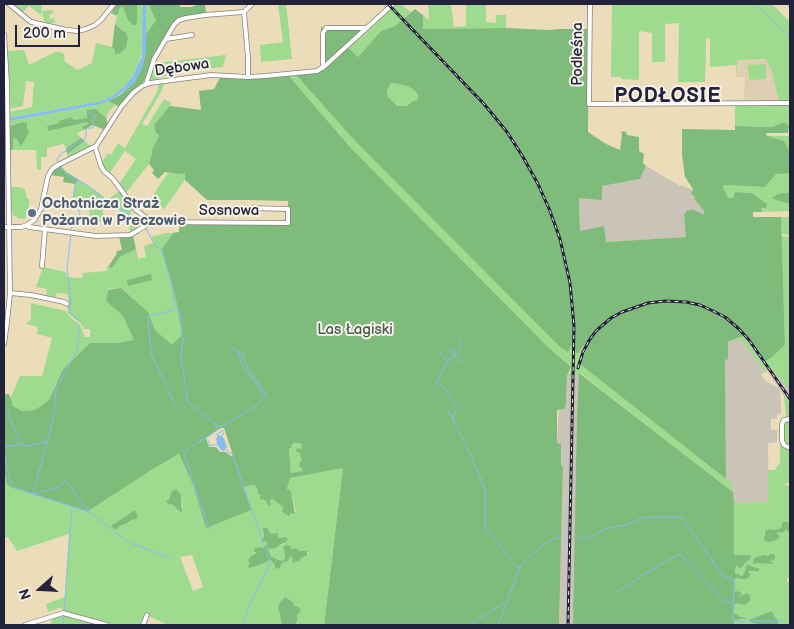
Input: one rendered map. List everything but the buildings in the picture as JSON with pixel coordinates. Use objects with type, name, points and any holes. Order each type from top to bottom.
[{"type":"street","points":[[9,4],[31,22],[78,31],[98,23],[114,4]]},
{"type":"street","points":[[146,84],[154,59],[175,23],[182,19],[205,15],[244,12],[252,4]]},
{"type":"street","name":"Podleśna","points":[[590,4],[590,104],[790,103]]},
{"type":"street","points":[[323,68],[392,5]]},
{"type":"street","points":[[244,12],[248,77]]},
{"type":"street","points":[[323,68],[323,33],[326,28],[367,28]]},
{"type":"street","points":[[4,34],[8,105],[10,227],[10,293],[4,344]]},
{"type":"street","points":[[166,39],[192,36]]},
{"type":"street","name":"Dębowa","points":[[27,224],[35,218],[41,209],[48,176],[52,169],[98,145],[128,98],[146,84],[211,74],[248,77],[309,72],[323,68]]},
{"type":"street","points":[[4,227],[18,227],[27,224],[29,227],[96,236],[112,236],[130,235],[152,222],[136,210],[113,179],[102,169],[94,147]]},
{"type":"street","name":"Sosnowa","points":[[152,222],[288,223],[288,209],[249,208]]},
{"type":"street","points":[[42,266],[45,229]]},
{"type":"street","points":[[10,293],[31,295],[67,304]]},
{"type":"street","points":[[788,447],[782,441],[782,423],[784,420],[790,419]]},
{"type":"street","points":[[25,625],[63,613],[107,625]]},
{"type":"street","points":[[143,625],[147,615]]},
{"type":"shaded area","points":[[766,59],[772,72],[779,102],[744,102],[745,77],[737,77],[737,60]]},
{"type":"shaded area","points":[[646,166],[680,186],[693,190],[691,194],[705,212],[686,237],[606,242],[580,231],[579,198],[602,186],[640,179]]},
{"type":"shaded area","points":[[746,335],[790,391],[790,404],[743,336]]},
{"type":"shaded area","points":[[737,339],[744,344],[765,372],[761,375],[766,381],[780,390],[781,413],[777,415],[777,419],[771,419],[771,430],[777,430],[777,442],[768,443],[769,502],[734,503],[732,483],[726,479],[725,360],[728,342]]},
{"type":"shaded area","points":[[567,376],[579,376],[575,586],[573,625],[559,625],[563,466],[561,466],[561,444],[557,443],[559,410],[565,409],[566,404]]},
{"type":"green space","points":[[10,4],[42,4],[41,15],[29,6],[21,14]]},
{"type":"green space","points":[[117,4],[137,4],[136,25],[133,25],[128,20],[122,7],[119,9],[118,14],[111,13]]},
{"type":"green space","points":[[137,4],[143,4],[143,50],[133,76],[124,87],[102,101],[9,118],[9,112],[32,107],[34,82],[26,81],[23,106],[9,109],[7,51],[24,50],[29,65],[55,52],[60,52],[64,54],[65,62],[78,70],[92,63],[96,43],[112,47],[115,53],[121,53],[126,48],[128,38],[122,29],[115,24],[117,17],[115,15],[118,14],[119,9],[122,7],[128,20],[133,25]]},
{"type":"green space","points":[[146,4],[148,4],[156,20],[146,34]]},
{"type":"green space","points":[[148,4],[179,4],[180,7],[191,7],[205,4],[206,14],[193,15],[173,24],[142,84],[120,107],[108,101],[120,95],[128,88],[135,81],[141,70],[145,56],[146,34],[156,20]]},
{"type":"green space","points":[[278,4],[286,4],[292,59],[261,62],[260,45],[283,42]]},
{"type":"green space","points":[[395,4],[401,4],[411,12],[395,26],[381,31],[358,57],[349,48]]},
{"type":"green space","points":[[428,4],[451,4],[454,27],[466,26],[466,4],[486,4],[486,22],[496,23],[496,15],[506,15],[506,28],[422,29],[423,15],[429,20]]},
{"type":"green space","points":[[612,4],[772,4],[790,22],[790,101],[779,102],[772,72],[766,59],[737,60],[737,77],[736,65],[710,67],[710,38],[706,39],[705,82],[678,82],[679,23],[665,24],[665,62],[652,62],[652,33],[639,31],[639,80],[611,77]]},
{"type":"green space","points":[[415,9],[423,15],[423,29],[589,29],[588,132],[606,144],[620,150],[621,131],[626,132],[627,135],[639,137],[639,151],[644,154],[643,163],[646,166],[640,179],[602,186],[602,200],[579,198],[580,231],[604,226],[606,242],[686,237],[684,214],[692,209],[704,214],[704,211],[694,199],[695,197],[691,194],[693,189],[685,177],[682,155],[682,129],[735,130],[735,126],[772,127],[781,123],[786,123],[789,126],[788,133],[766,133],[767,136],[784,141],[788,149],[790,149],[790,173],[776,174],[765,187],[723,185],[728,198],[733,198],[735,192],[752,193],[767,204],[766,208],[761,208],[762,212],[753,212],[753,217],[781,217],[785,345],[765,361],[746,335],[728,342],[728,359],[725,360],[726,479],[580,364],[587,349],[584,345],[578,353],[571,346],[568,353],[560,347],[355,141],[296,75],[311,74],[321,70],[369,27],[371,28],[349,48],[358,57],[381,31],[395,26]],"holes":[[[390,84],[407,86],[418,95],[418,100],[413,101],[407,106],[398,106],[388,97],[387,92]]]},
{"type":"green space","points":[[53,10],[53,13],[49,15],[50,19],[54,18],[55,23],[45,23],[42,11]]},
{"type":"green space","points":[[115,24],[126,33],[128,38],[126,48],[121,53],[115,54],[115,50],[112,47]]},
{"type":"green space","points":[[321,27],[327,28],[364,29],[321,67]]},
{"type":"green space","points":[[226,55],[223,67],[205,69],[204,66],[193,67],[193,70],[172,73],[148,83],[154,61],[156,63]]},
{"type":"green space","points":[[766,64],[766,79],[749,80],[748,65]]},
{"type":"green space","points":[[296,75],[355,141],[560,347],[567,353],[571,346],[578,353],[584,345],[587,349],[581,364],[732,483],[733,492],[580,373],[579,376],[567,376],[571,367],[547,346],[350,147],[289,76]]},
{"type":"green space","name":"Las Łagiski","points":[[221,76],[257,79],[289,76],[350,147],[547,346],[571,367],[567,376],[565,409],[557,410],[557,443],[561,444],[561,466],[563,466],[559,625],[324,625],[343,468],[290,478],[287,489],[291,491],[295,514],[291,513],[290,516],[282,512],[283,507],[272,499],[270,501],[271,506],[268,505],[265,500],[260,499],[261,495],[259,495],[256,486],[253,485],[243,487],[251,510],[206,528],[193,485],[179,454],[88,511],[10,487],[6,482],[4,467],[4,394],[9,394],[13,406],[22,411],[35,410],[49,400],[63,369],[90,343],[116,343],[134,340],[123,316],[106,301],[108,290],[121,288],[148,312],[155,330],[172,344],[181,336],[177,305],[161,250],[173,233],[179,232],[179,223],[288,224],[288,201],[207,200],[185,180],[185,173],[165,172],[158,179],[152,173],[154,170],[149,164],[152,150],[159,136],[155,131],[154,125],[170,106],[201,110],[199,91],[214,89]],"holes":[[[224,428],[233,455],[231,456],[226,452],[220,452],[216,447],[209,447],[206,438]],[[301,443],[302,449],[298,448],[296,450],[301,454],[302,460],[299,467],[303,471],[291,473],[289,449],[292,444]]]},
{"type":"green space","points":[[164,82],[159,96],[142,124],[147,126],[164,99],[171,103],[170,106],[154,125],[155,131],[159,136],[152,150],[149,164],[126,193],[119,184],[136,159],[125,151],[109,174],[104,170],[101,163],[108,153],[111,155],[118,143],[125,148],[157,92],[159,83]]},
{"type":"green space","points":[[390,84],[407,86],[414,90],[418,95],[418,100],[413,101],[407,106],[399,106],[388,97],[387,92]]},
{"type":"green space","points":[[108,101],[116,105],[109,111],[106,118],[96,109],[87,112],[86,118],[73,120],[72,117],[47,126],[48,131],[88,122],[88,124],[83,126],[83,130],[77,134],[81,138],[66,149],[64,144],[47,148],[47,157],[41,157],[41,170],[37,169],[36,150],[13,150],[13,139],[16,138],[23,122],[10,126],[9,121]]},
{"type":"green space","points":[[790,104],[790,128],[788,128],[789,126],[786,123],[772,127],[735,126],[735,106]]},
{"type":"green space","points":[[96,109],[106,118],[108,125],[105,130],[93,125],[83,130],[83,126],[88,124],[88,122],[48,131],[47,126],[72,117],[73,120],[86,118],[87,110]]},
{"type":"green space","points":[[23,122],[27,123],[29,132],[21,146],[16,138],[13,139],[13,150],[10,150],[10,126]]},
{"type":"green space","points":[[766,136],[790,136],[790,149],[788,149]]},
{"type":"green space","points":[[81,138],[85,141],[67,154],[66,149]]},
{"type":"green space","points":[[85,141],[91,147],[68,158],[67,154]]},
{"type":"green space","points":[[60,165],[66,172],[78,179],[75,184],[63,182],[64,177],[50,175]]},
{"type":"green space","points":[[185,172],[185,180],[164,209],[151,198],[168,173],[178,174]]},
{"type":"green space","points":[[776,173],[790,173],[790,193],[778,194],[773,198],[790,204],[790,211],[762,212],[752,193],[735,192],[733,199],[728,198],[724,190],[723,185],[765,187]]},
{"type":"green space","points":[[78,179],[107,200],[121,190],[133,208],[130,214],[144,223],[130,233],[128,215],[103,200],[103,222],[90,222],[88,200],[73,197],[75,184]]},
{"type":"green space","points":[[11,187],[25,189],[27,199],[29,199],[29,209],[25,219],[12,215]]},
{"type":"green space","points":[[783,193],[790,193],[790,204],[772,198]]},
{"type":"green space","points":[[781,217],[789,217],[789,235],[781,234]]},
{"type":"green space","points":[[173,233],[161,250],[177,305],[181,336],[172,344],[155,330],[148,312],[121,288],[108,289],[106,301],[123,316],[135,340],[116,343],[90,343],[63,369],[49,400],[35,410],[22,411],[13,406],[10,399],[20,376],[42,376],[52,338],[37,334],[38,327],[26,324],[31,319],[31,303],[66,311],[69,316],[80,325],[85,337],[90,337],[90,329],[84,329],[81,324],[68,313],[68,294],[56,293],[55,300],[46,298],[47,289],[36,287],[43,267],[66,272],[67,277],[82,278],[83,273],[106,271],[108,267],[112,268],[120,257],[136,249],[138,259],[146,257],[144,246],[153,243],[151,237]]},
{"type":"green space","points":[[133,236],[136,249],[120,257],[112,268],[108,267],[117,251],[122,250],[119,237]]},
{"type":"green space","points":[[781,236],[789,237],[790,391],[765,361],[785,345]]},
{"type":"green space","points":[[151,274],[152,280],[128,286],[127,280]]},
{"type":"green space","points":[[743,336],[767,371],[765,372],[744,344],[737,339]]},
{"type":"green space","points":[[579,373],[733,492],[734,555],[750,555],[751,558],[742,567],[738,568],[736,566],[735,573],[742,576],[747,565],[759,568],[757,572],[749,571],[750,576],[746,579],[735,579],[735,591],[742,594],[739,597],[748,593],[750,600],[745,605],[735,603],[734,613],[746,619],[734,620],[734,625],[573,625]]},
{"type":"green space","points":[[776,383],[790,404],[790,418],[786,417],[784,396]]},
{"type":"green space","points":[[785,421],[790,421],[790,447],[784,439]]},
{"type":"green space","points":[[301,443],[302,450],[297,452],[301,454],[304,472],[291,474],[289,448],[292,444]]},
{"type":"green space","points":[[780,445],[790,450],[790,482],[785,484],[790,486],[790,526],[788,522],[782,523],[781,528],[770,529],[764,533],[764,540],[777,532],[787,529],[790,533],[790,578],[787,578],[787,582],[790,582],[790,625],[778,625],[772,611],[750,619],[763,625],[734,625],[734,620],[744,620],[746,618],[734,613],[735,603],[738,603],[739,597],[735,591],[735,579],[741,579],[751,571],[755,573],[759,571],[759,568],[751,566],[746,569],[742,576],[735,573],[736,566],[745,563],[751,557],[734,556],[734,503],[768,502],[768,470],[775,470],[780,463]]},
{"type":"green space","points":[[179,454],[193,485],[206,528],[243,487],[256,486],[262,499],[275,501],[283,507],[282,512],[290,516],[291,513],[296,512],[291,491],[287,489],[290,478],[343,468],[324,625],[295,625],[297,623],[296,615],[301,611],[300,608],[285,597],[281,601],[279,613],[282,625],[168,625],[146,615],[141,625],[50,625],[53,616],[63,612],[62,607],[48,612],[46,604],[65,597],[69,534],[17,551],[8,537],[4,538],[4,475],[6,482],[148,472]],"holes":[[[176,490],[181,494],[183,507],[179,511],[173,505],[166,502],[172,491]],[[268,529],[270,534],[276,533],[278,535],[277,538],[286,537],[284,544],[267,547],[270,557],[283,561],[285,558],[283,546],[287,545],[291,549],[296,548],[299,551],[307,551],[308,554],[306,557],[296,561],[292,561],[290,556],[278,569],[270,559],[265,563],[250,565],[252,555],[260,547],[263,548],[267,545],[267,541],[261,539],[264,537],[263,531]],[[192,555],[203,587],[193,591],[180,557]]]},
{"type":"green space","points":[[176,489],[181,494],[182,512],[166,501],[169,499],[172,491]]},
{"type":"green space","points":[[135,510],[138,516],[136,519],[117,529],[111,526]]},
{"type":"green space","points":[[784,522],[788,522],[790,533],[787,529],[784,532],[777,532],[780,537],[777,540],[768,542],[764,540],[765,531],[781,528]]},
{"type":"green space","points":[[263,528],[267,528],[271,534],[278,533],[278,538],[286,537],[288,539],[276,548],[271,549],[267,547],[271,557],[283,561],[285,558],[283,546],[287,545],[291,549],[296,548],[299,551],[307,551],[307,556],[293,563],[290,556],[288,561],[282,563],[278,569],[275,568],[270,559],[265,563],[249,568],[250,563],[248,560],[256,553],[254,549],[263,548],[267,545],[267,541],[262,542],[261,539],[264,537]]},
{"type":"green space","points":[[770,554],[775,555],[775,559],[770,561],[772,564],[753,563],[754,558]]},
{"type":"green space","points":[[285,597],[300,608],[301,611],[297,615],[295,625],[282,625],[278,607]]},
{"type":"green space","points":[[772,611],[778,620],[778,625],[762,625],[750,622],[750,619]]},
{"type":"water","points":[[143,4],[146,4],[145,56],[141,70],[135,81],[128,88],[101,104],[4,122],[4,119],[102,101],[124,87],[133,76],[142,56]]},
{"type":"water","points":[[218,435],[222,436],[227,447],[224,451],[218,446],[216,439]]},
{"type":"waterway","points":[[756,4],[790,36]]},
{"type":"waterway","points":[[786,4],[790,9]]},
{"type":"waterway","points":[[58,162],[57,159],[63,152],[84,140],[87,128],[93,128],[95,116],[89,112]]},
{"type":"waterway","points":[[60,165],[65,173],[90,187],[111,204],[143,224]]},
{"type":"waterway","points":[[71,231],[71,228],[78,222],[80,212],[73,201],[75,185],[78,180]]},
{"type":"waterway","points":[[145,227],[156,247],[162,249],[176,307],[180,311],[183,340],[181,358],[188,402],[219,427]]},
{"type":"waterway","points":[[71,234],[67,268],[71,304],[69,313],[79,322]]},
{"type":"waterway","points":[[176,407],[151,354],[148,316],[178,309]]},
{"type":"waterway","points":[[54,413],[56,389],[78,346],[79,325]]},
{"type":"waterway","points":[[453,418],[457,407],[446,389],[436,383],[445,366],[461,348],[460,339]]},
{"type":"waterway","points":[[230,346],[240,354],[243,354],[246,366],[268,397]]},
{"type":"waterway","points":[[452,348],[456,353]]},
{"type":"waterway","points":[[439,350],[447,362]]},
{"type":"waterway","points":[[449,351],[464,363]]},
{"type":"waterway","points":[[191,447],[217,430],[217,426],[223,426],[257,405],[263,398],[260,389],[242,365],[238,352]]},
{"type":"waterway","points":[[447,408],[485,489],[485,528],[507,554]]},
{"type":"waterway","points":[[9,410],[9,416],[18,438],[25,446],[46,442]]},
{"type":"waterway","points":[[54,415],[33,494],[89,512],[130,543],[171,558]]},
{"type":"waterway","points":[[222,430],[224,432],[222,436]]},
{"type":"waterway","points":[[216,435],[222,431]]},
{"type":"waterway","points":[[208,440],[210,446],[218,444]]},
{"type":"waterway","points":[[4,447],[23,444]]},
{"type":"waterway","points":[[183,451],[189,448]]},
{"type":"waterway","points":[[226,449],[229,453],[232,453],[270,562]]},
{"type":"waterway","points":[[4,453],[11,486],[33,494],[56,488],[66,481],[89,511]]},
{"type":"waterway","points":[[184,454],[209,529]]},
{"type":"waterway","points":[[64,611],[72,508]]},
{"type":"waterway","points":[[582,538],[588,538],[605,529],[626,525],[644,517],[682,517],[722,575],[734,580],[733,621],[781,621]]},
{"type":"waterway","points":[[532,554],[555,538]]},
{"type":"waterway","points":[[617,592],[680,554],[725,602],[732,603]]},
{"type":"waterway","points":[[508,557],[519,567],[530,556]]},
{"type":"waterway","points":[[243,625],[247,611],[270,563]]},
{"type":"waterway","points":[[498,625],[520,567]]},
{"type":"waterway","points":[[469,625],[504,603]]},
{"type":"waterway","points":[[63,623],[64,614]]},
{"type":"railway","points":[[388,4],[484,104],[507,132],[538,184],[560,239],[570,283],[574,326],[568,625]]},
{"type":"railway","points":[[578,368],[590,339],[611,318],[648,303],[666,301],[686,302],[700,305],[725,317],[739,329],[749,340],[790,399]]},
{"type":"place","name":"Ochotnicza Straż Pożarna w Preczowie","points":[[32,213]]},
{"type":"district","name":"PODŁOSIE","points":[[668,97]]}]
